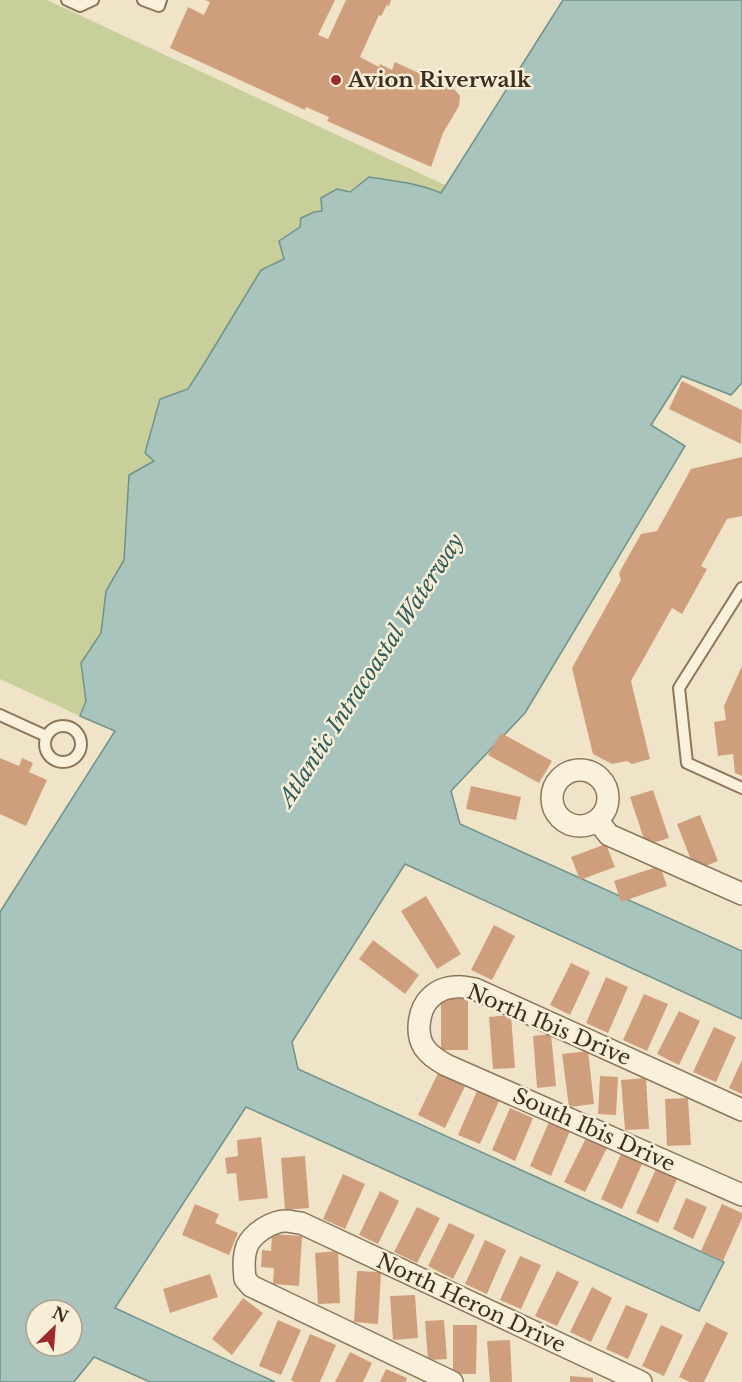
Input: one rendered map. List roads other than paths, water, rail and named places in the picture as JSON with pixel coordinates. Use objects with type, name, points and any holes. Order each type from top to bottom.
[{"type":"street","points":[[597,820],[609,835],[742,894]]},
{"type":"street","name":"North Ibis Drive","points":[[446,1065],[433,1058],[423,1046],[418,1030],[429,998],[444,989],[459,986],[475,989],[742,1110]]},
{"type":"street","name":"South Ibis Drive","points":[[446,1065],[742,1195]]},
{"type":"street","name":"North Heron Drive","points":[[452,1382],[252,1286],[245,1279],[243,1263],[248,1244],[270,1225],[285,1221],[300,1223],[641,1382]]},
{"type":"lane","points":[[67,0],[80,6],[93,0]]},
{"type":"lane","points":[[143,0],[159,6],[161,0]]},
{"type":"lane","points":[[742,588],[679,688],[687,763],[742,788]]},
{"type":"lane","points":[[0,715],[46,736]]},
{"type":"water","name":"Atlantic Intracoastal Waterway","points":[[563,0],[742,0],[742,383],[731,395],[682,376],[651,425],[685,446],[525,713],[451,791],[460,824],[742,951],[742,1019],[405,864],[292,1042],[298,1069],[724,1262],[699,1311],[246,1107],[115,1308],[275,1382],[150,1382],[94,1357],[74,1382],[0,1382],[0,912],[115,731],[80,716],[86,701],[81,663],[101,633],[106,591],[124,560],[129,475],[154,461],[145,453],[160,399],[188,389],[261,270],[284,259],[279,241],[300,227],[301,218],[322,211],[321,198],[337,189],[350,192],[369,177],[441,193]]},
{"type":"place","name":"Avion Riverwalk","points":[[336,80]]}]
